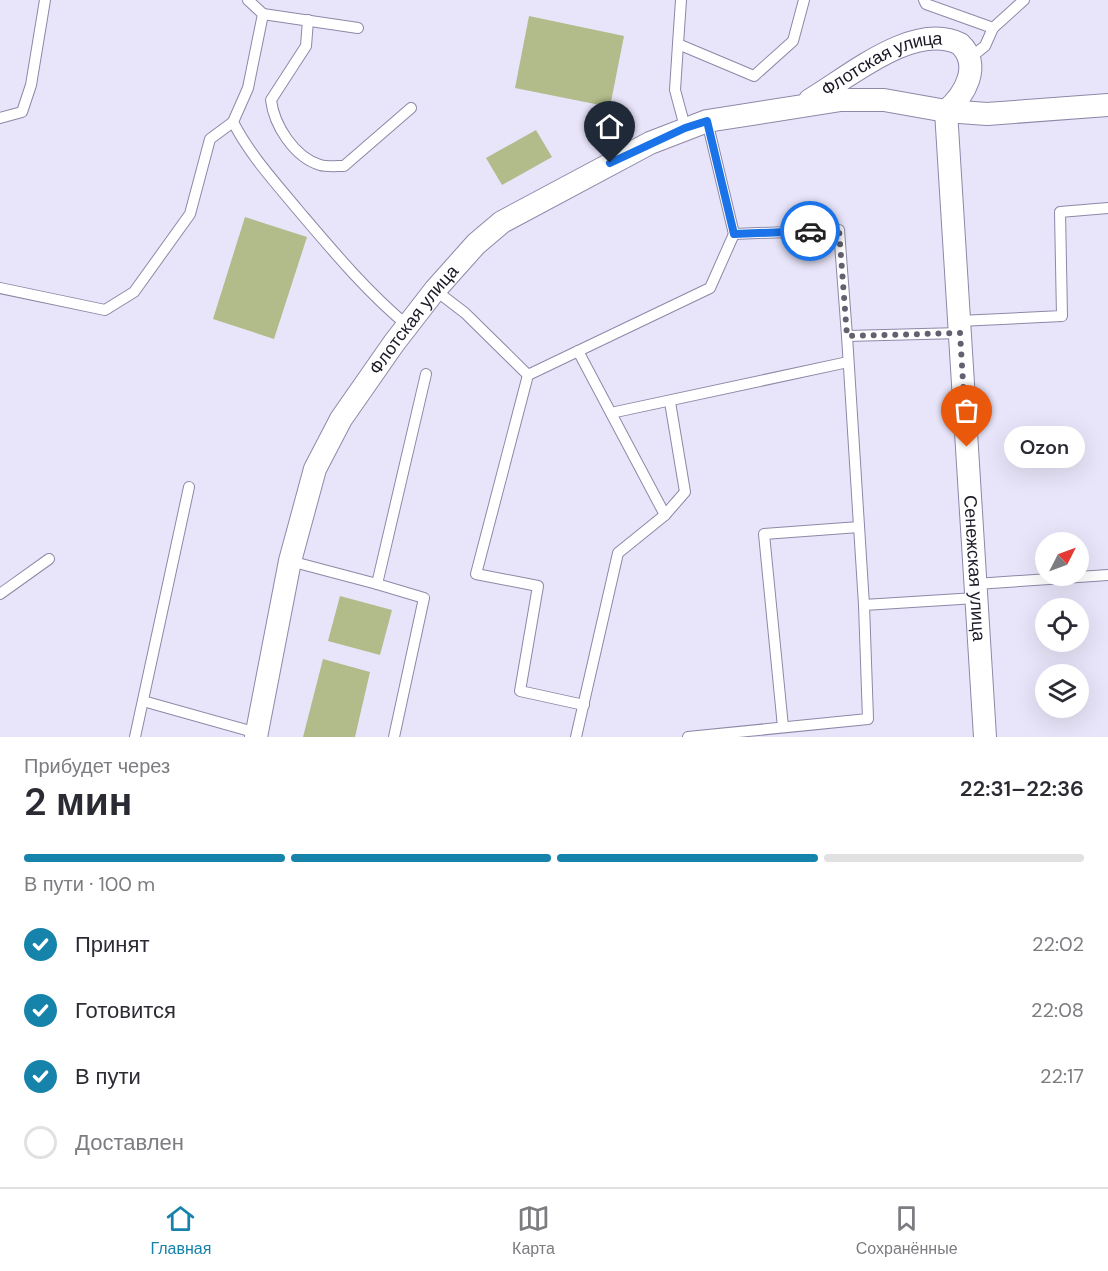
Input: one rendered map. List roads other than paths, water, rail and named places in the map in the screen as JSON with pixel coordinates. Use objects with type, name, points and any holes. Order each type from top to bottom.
[{"type":"street","name":"Флотская улица","points":[[801,106],[886,54],[923,38],[952,40],[967,50],[970,58],[969,80],[964,92],[945,111]]},
{"type":"street","name":"Флотская улица","points":[[256,735],[290,561],[315,469],[341,419],[435,290],[476,244],[502,222],[590,173],[685,128],[707,121],[801,106],[873,99],[945,111],[987,114],[1108,105]]},
{"type":"street","name":"Сенежская улица","points":[[945,111],[985,737]]},
{"type":"lane","points":[[0,118],[22,112],[31,86],[45,0]]},
{"type":"lane","points":[[248,0],[263,14],[358,27]]},
{"type":"lane","points":[[681,0],[675,90],[685,128]]},
{"type":"lane","points":[[678,44],[754,76],[793,41],[804,0]]},
{"type":"lane","points":[[924,0],[926,4],[993,28]]},
{"type":"lane","points":[[970,58],[985,46],[993,28],[1024,0]]},
{"type":"lane","points":[[0,288],[105,310],[134,292],[190,214],[210,139],[233,122],[248,88],[263,14]]},
{"type":"lane","points":[[308,20],[306,46],[270,100],[273,117],[301,154],[321,165],[344,166],[411,108]]},
{"type":"lane","points":[[584,705],[520,691],[538,586],[476,574],[528,375],[710,288],[734,234],[707,121]]},
{"type":"lane","points":[[233,122],[247,149],[315,231],[386,307],[408,326]]},
{"type":"lane","points":[[847,336],[1062,316],[1060,212],[1108,208]]},
{"type":"lane","points":[[688,737],[868,719],[864,605],[839,230],[734,234]]},
{"type":"lane","points":[[435,290],[465,313],[528,375]]},
{"type":"lane","points":[[578,351],[665,515]]},
{"type":"lane","points":[[611,413],[848,362]]},
{"type":"lane","points":[[376,584],[426,374]]},
{"type":"lane","points":[[576,737],[618,553],[665,515],[685,492],[670,402]]},
{"type":"lane","points":[[135,737],[189,487]]},
{"type":"lane","points":[[783,728],[764,534],[859,527]]},
{"type":"lane","points":[[0,594],[49,559]]},
{"type":"lane","points":[[290,561],[424,598],[394,737]]},
{"type":"lane","points":[[864,605],[1108,575]]},
{"type":"lane","points":[[143,701],[256,735]]},
{"type":"place","name":"Ozon","points":[[967,447]]}]
